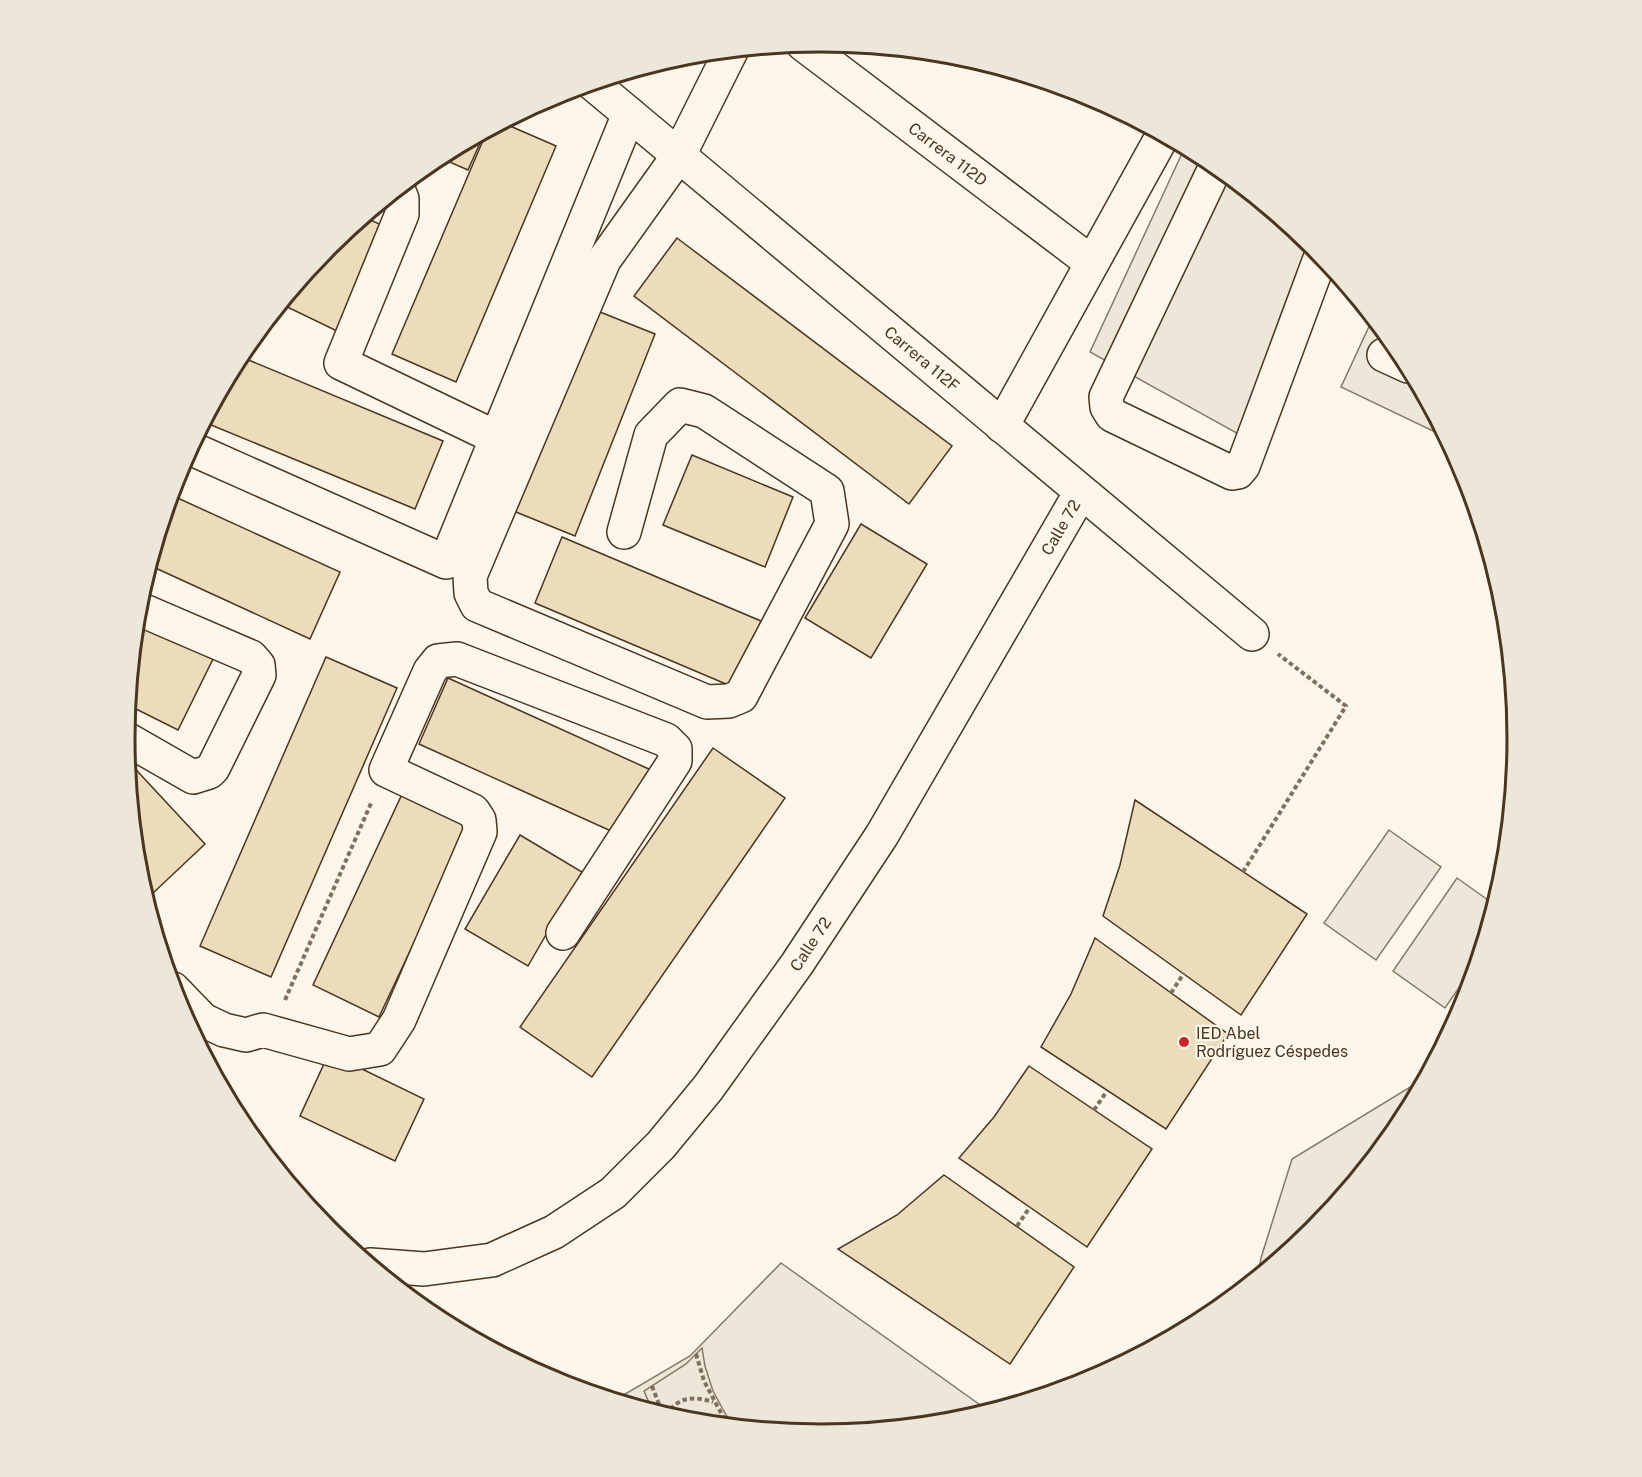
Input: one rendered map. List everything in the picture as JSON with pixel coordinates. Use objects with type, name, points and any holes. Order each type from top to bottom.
[{"type":"street","name":"Carrera 112D","points":[[814,52],[1092,263]]},
{"type":"street","points":[[624,532],[651,435],[680,405],[704,411],[827,491],[832,524],[741,696],[729,701],[707,702],[685,693],[477,605],[471,593],[471,576],[604,260],[678,155],[727,59]]},
{"type":"street","name":"Carrera 112F","points":[[599,89],[1252,634]]},
{"type":"street","points":[[198,452],[446,562],[629,114]]},
{"type":"street","points":[[1002,426],[1159,142]]},
{"type":"street","points":[[1212,175],[1106,397],[1107,407],[1112,415],[1232,473],[1238,472],[1243,466],[1318,266]]},
{"type":"street","points":[[401,196],[402,214],[341,363],[497,438]]},
{"type":"street","name":"Calle 72","points":[[383,1266],[424,1269],[492,1260],[555,1232],[613,1193],[661,1145],[708,1088],[790,974],[882,835],[1081,492]]},
{"type":"street","points":[[135,744],[193,777],[208,772],[213,768],[259,675],[258,665],[251,657],[147,612]]},
{"type":"street","points":[[189,1006],[203,1020],[224,1030],[246,1035],[263,1030],[349,1054],[380,1049],[399,1020],[480,832],[479,820],[472,811],[386,770],[430,671],[438,661],[457,658],[666,740],[675,749],[675,761],[563,933]]},
{"type":"path","points":[[1244,872],[1346,706],[1252,634]]},
{"type":"path","points":[[263,1030],[277,1018],[386,770]]},
{"type":"path","points":[[1171,993],[1184,974]]},
{"type":"path","points":[[1094,1110],[1107,1091]]},
{"type":"path","points":[[1017,1226],[1030,1207]]},
{"type":"path","points":[[696,1354],[704,1381],[723,1417]]},
{"type":"path","points":[[652,1386],[661,1405]]},
{"type":"path","points":[[671,1407],[682,1400],[698,1397],[713,1402]]},
{"type":"shaded area","points":[[1181,155],[1239,194],[1310,258],[1251,441],[1090,352]]},
{"type":"shaded area","points":[[1369,327],[1415,396],[1433,431],[1341,387]]},
{"type":"shaded area","points":[[1389,830],[1441,867],[1376,960],[1324,923]]},
{"type":"shaded area","points":[[1457,878],[1488,900],[1461,984],[1445,1008],[1393,971]]},
{"type":"shaded area","points":[[1413,1085],[1391,1120],[1337,1191],[1306,1224],[1260,1265],[1292,1159]]},
{"type":"shaded area","points":[[781,1263],[980,1405],[911,1419],[866,1423],[776,1423],[731,1419],[687,1411],[623,1395],[690,1356]]},
{"type":"shaded area","points":[[702,1348],[713,1391],[729,1419],[649,1402],[644,1391],[686,1364]]},
{"type":"building","points":[[511,127],[556,146],[456,382],[392,354],[482,142]]},
{"type":"building","points":[[480,143],[468,170],[450,162]]},
{"type":"building","points":[[372,221],[388,228],[339,332],[288,307],[336,253]]},
{"type":"building","points":[[677,238],[952,446],[909,504],[634,296]]},
{"type":"building","points":[[590,308],[655,334],[575,536],[511,510]]},
{"type":"building","points":[[249,360],[443,441],[415,509],[211,425]]},
{"type":"building","points":[[692,455],[793,497],[765,567],[663,525]]},
{"type":"building","points":[[178,498],[340,572],[310,639],[156,568]]},
{"type":"building","points":[[861,524],[927,564],[871,658],[805,618]]},
{"type":"building","points":[[562,537],[761,621],[733,687],[535,603]]},
{"type":"building","points":[[145,626],[213,659],[178,730],[136,709]]},
{"type":"building","points":[[326,657],[397,688],[271,977],[200,946]]},
{"type":"building","points":[[448,678],[651,770],[622,836],[419,744]]},
{"type":"building","points":[[713,748],[785,798],[592,1077],[520,1027]]},
{"type":"building","points":[[136,769],[205,844],[153,893],[141,828]]},
{"type":"building","points":[[404,790],[471,821],[379,1017],[313,985]]},
{"type":"building","points":[[1135,800],[1307,914],[1241,1015],[1103,916],[1120,865]]},
{"type":"building","points":[[520,835],[582,872],[528,966],[465,929]]},
{"type":"building","points":[[1095,938],[1228,1034],[1166,1129],[1041,1047],[1071,994]]},
{"type":"building","points":[[329,1053],[424,1099],[395,1161],[300,1116]]},
{"type":"building","points":[[1029,1066],[1152,1149],[1087,1247],[959,1158],[994,1117]]},
{"type":"building","points":[[944,1175],[1074,1267],[1010,1364],[838,1249],[897,1215]]},
{"type":"place","name":"IED Abel Rodríguez Céspedes","points":[[1184,1042]]}]
